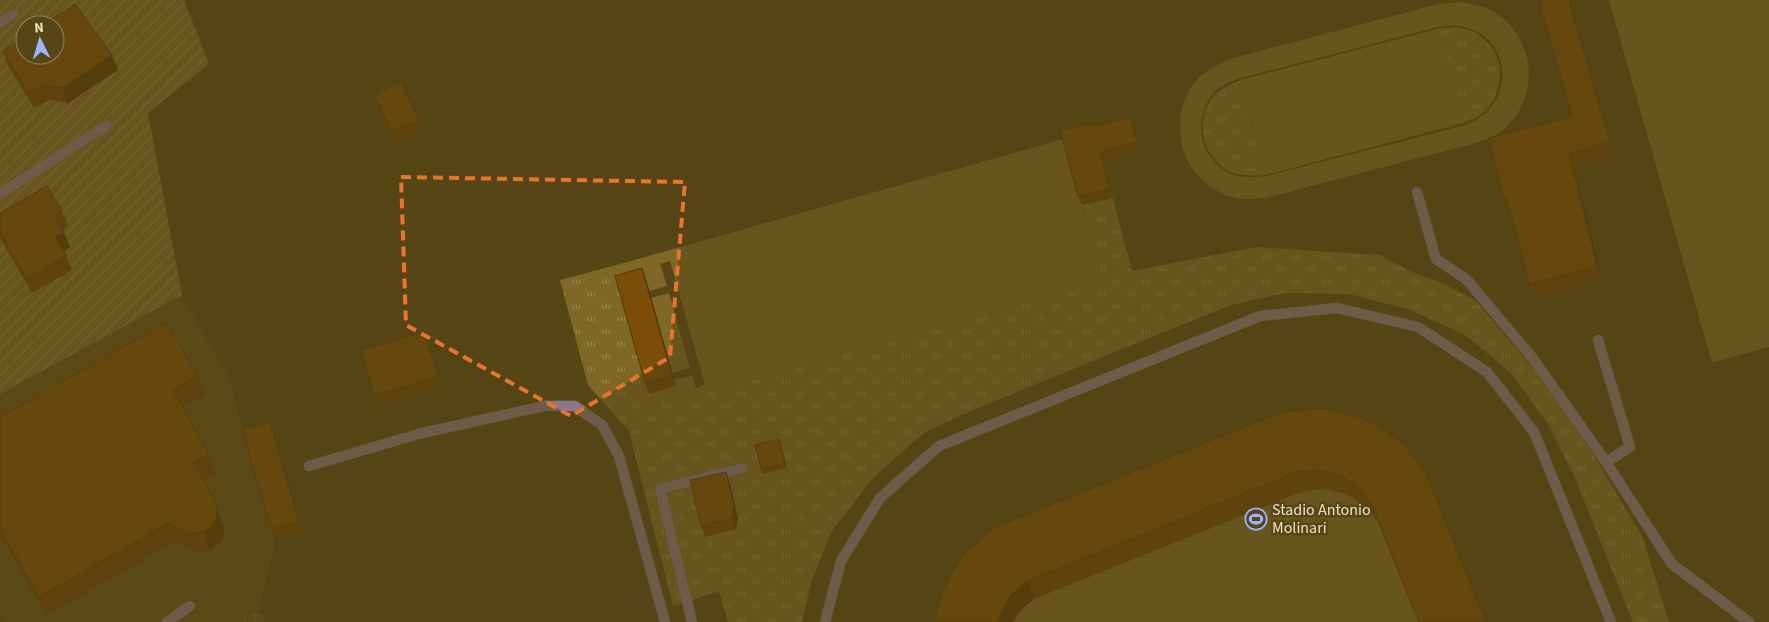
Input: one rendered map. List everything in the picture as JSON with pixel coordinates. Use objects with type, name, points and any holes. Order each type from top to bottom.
[{"type":"street","points":[[0,23],[13,14]]},
{"type":"street","points":[[0,194],[107,125]]},
{"type":"street","points":[[1417,192],[1436,259],[1466,279],[1525,349],[1606,462],[1672,564],[1749,622]]},
{"type":"street","points":[[825,622],[841,561],[880,498],[939,446],[1260,316],[1337,308],[1418,328],[1487,372],[1534,432],[1611,622]]},
{"type":"street","points":[[1598,340],[1630,447],[1606,462]]},
{"type":"street","points":[[309,466],[422,433],[544,406],[575,406],[602,425],[619,456],[665,622]]},
{"type":"street","points":[[692,622],[660,489],[742,468]]},
{"type":"street","points":[[167,622],[190,606]]},
{"type":"path","points":[[660,391],[685,482]]},
{"type":"highlighted area","points":[[401,177],[685,182],[670,357],[571,416],[406,325]]},
{"type":"shaded area","points":[[182,295],[228,377],[275,540],[259,611],[238,622],[4,622],[0,617],[0,394]]},
{"type":"shaded area","points":[[259,611],[265,622],[238,622]]},
{"type":"green space","points":[[0,0],[184,0],[209,64],[148,113],[182,295],[0,394]]},
{"type":"green space","points":[[1609,0],[1769,0],[1769,347],[1712,363]]},
{"type":"green space","points":[[1462,2],[1494,12],[1504,19],[1515,32],[1523,46],[1528,62],[1529,78],[1526,94],[1520,109],[1510,123],[1497,134],[1476,143],[1269,197],[1258,198],[1235,198],[1224,194],[1209,186],[1188,161],[1182,146],[1181,113],[1186,97],[1195,82],[1217,65],[1233,58],[1439,4]],"holes":[[[1455,25],[1474,30],[1484,36],[1493,45],[1499,55],[1502,66],[1500,89],[1496,99],[1490,109],[1475,121],[1463,126],[1266,176],[1235,176],[1221,168],[1206,151],[1201,129],[1202,118],[1211,96],[1220,87],[1240,78],[1437,27]]]},
{"type":"green space","points":[[1455,27],[1473,32],[1483,38],[1491,47],[1496,56],[1500,78],[1494,98],[1488,107],[1474,119],[1463,123],[1438,29]]},
{"type":"green space","points":[[1438,29],[1463,123],[1265,175],[1241,80]]},
{"type":"green space","points":[[1241,80],[1265,175],[1242,175],[1223,168],[1215,160],[1204,139],[1204,117],[1214,96]]},
{"type":"green space","points":[[1063,139],[1103,281],[653,407],[613,266]],"holes":[[[670,261],[705,385],[696,388],[692,376],[674,380],[672,373],[690,368],[669,293],[651,298],[649,291],[667,286],[660,264]]]},
{"type":"green space","points":[[1113,198],[1132,271],[1256,247],[1379,255],[1475,300],[1533,368],[1591,451],[1642,536],[1669,622],[1633,622],[1575,478],[1548,424],[1511,373],[1465,335],[1411,310],[1349,294],[1285,293],[1231,305],[975,409],[925,432],[872,479],[832,531],[812,580],[802,622],[728,622],[719,591],[673,606],[629,431],[588,385],[560,280],[613,266],[653,407],[1103,281],[1082,205]]},
{"type":"green space","name":"Stadio Antonio Molinari","points":[[1289,431],[1485,622],[946,622]]},
{"type":"building","points":[[1545,0],[1569,0],[1610,142],[1569,154],[1597,266],[1530,284],[1506,197],[1504,198],[1489,138],[1572,116],[1539,2]]},
{"type":"building","points":[[75,4],[112,55],[62,88],[45,85],[28,92],[3,51],[15,43],[15,65],[65,65],[65,15],[58,15]]},
{"type":"building","points":[[401,82],[419,120],[392,132],[374,95]]},
{"type":"building","points":[[1130,117],[1137,142],[1100,152],[1110,189],[1078,196],[1060,130],[1092,123],[1093,126]]},
{"type":"building","points":[[47,186],[62,211],[54,215],[64,232],[55,237],[66,255],[27,278],[0,233],[0,213]]},
{"type":"building","points":[[642,268],[672,375],[645,383],[615,276]]},
{"type":"building","points":[[166,322],[198,376],[173,390],[209,454],[193,463],[213,497],[217,509],[213,525],[204,532],[191,534],[168,523],[39,597],[0,529],[0,417]]},
{"type":"building","points":[[425,332],[438,377],[374,395],[361,350]]},
{"type":"building","points":[[1323,408],[1364,418],[1400,441],[1426,473],[1486,622],[1419,622],[1372,504],[1358,487],[1340,475],[1318,470],[1297,472],[1027,581],[1011,595],[1000,613],[998,622],[934,622],[943,589],[963,555],[994,528],[1282,412]]},
{"type":"building","points":[[270,421],[299,522],[271,529],[242,430]]},
{"type":"building","points":[[779,439],[785,463],[761,469],[755,445]]},
{"type":"building","points":[[726,472],[734,507],[732,518],[701,526],[690,480]]},
{"type":"place","name":"Stadio Antonio Molinari","points":[[1256,519]]}]
